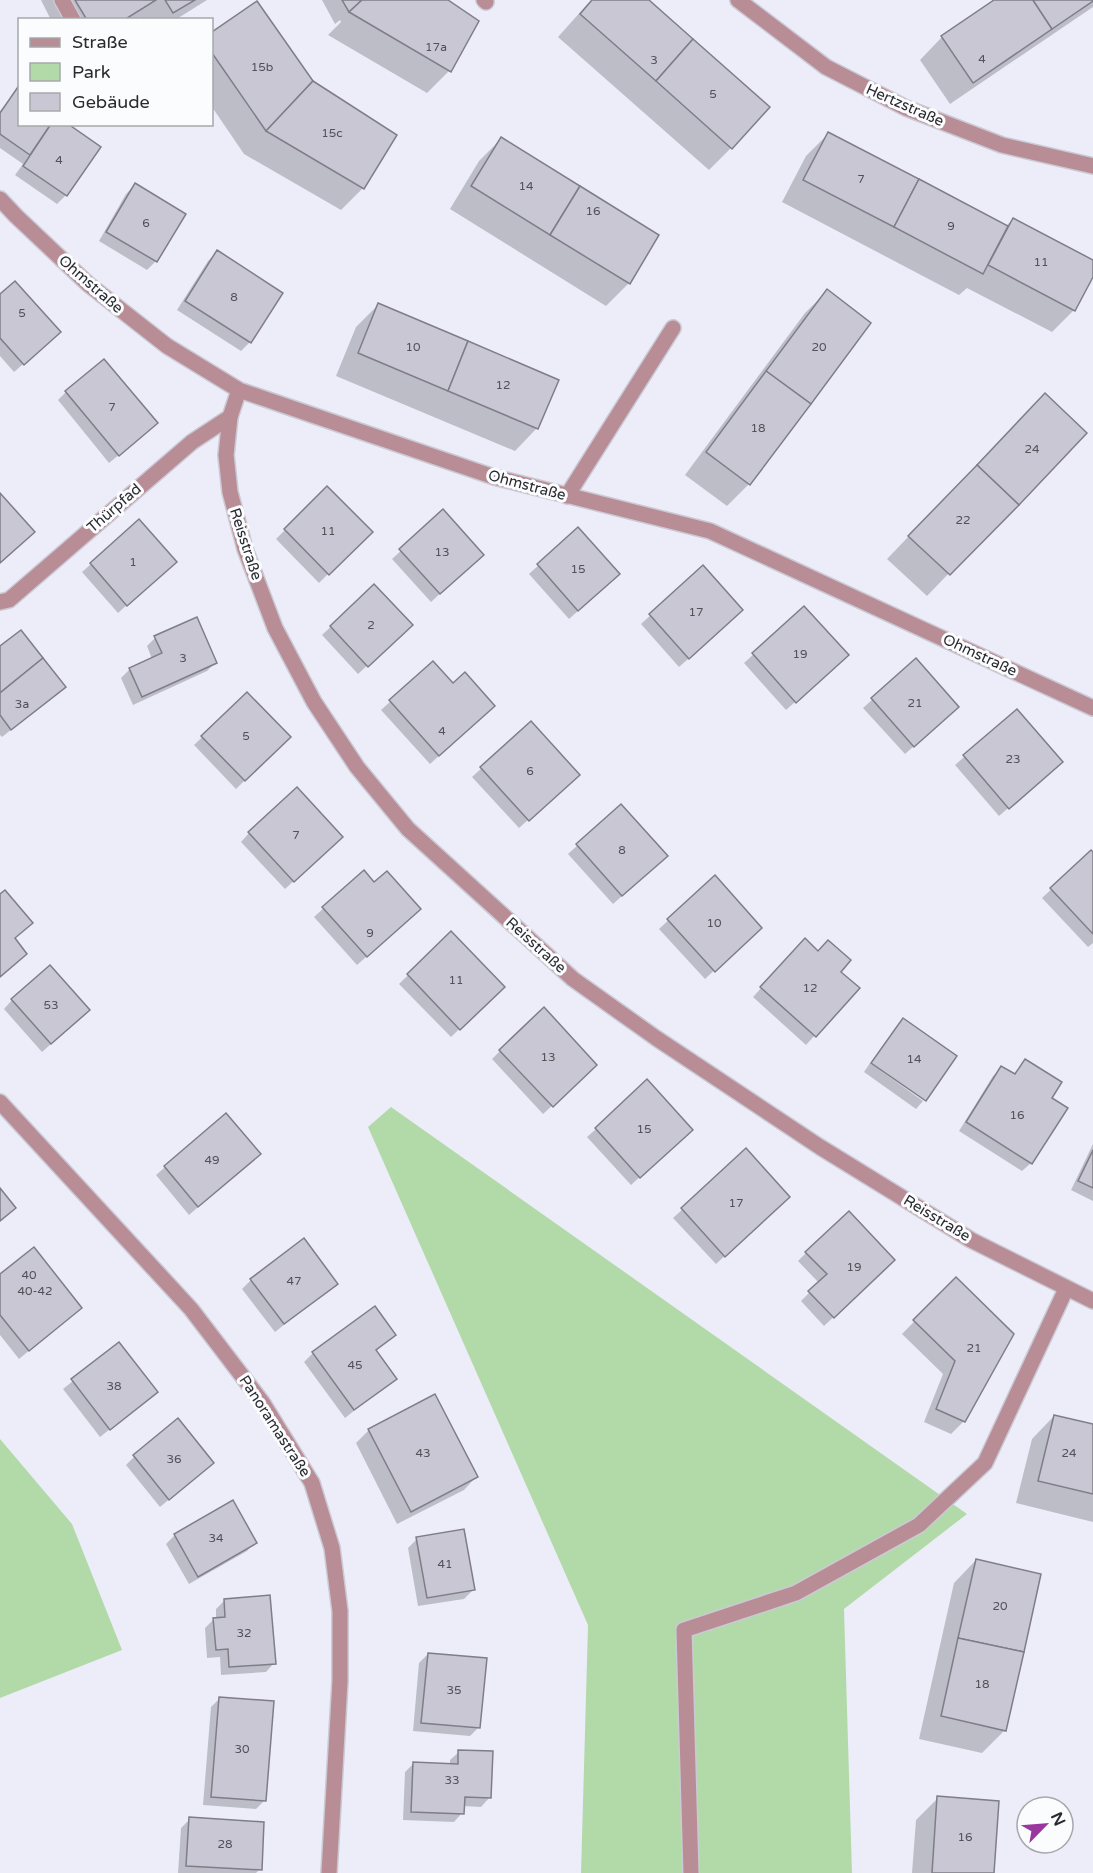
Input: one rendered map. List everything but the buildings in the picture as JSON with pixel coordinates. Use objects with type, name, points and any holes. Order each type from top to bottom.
[{"type":"street","points":[[62,0],[72,18]]},
{"type":"street","name":"Hertzstraße","points":[[738,0],[826,67],[906,108],[1002,145],[1093,165]]},
{"type":"street","name":"Ohmstraße","points":[[0,199],[88,284],[167,346],[239,390],[494,477],[710,531],[1093,708]]},
{"type":"street","points":[[567,496],[674,328]]},
{"type":"street","name":"Reisstraße","points":[[239,390],[230,417],[226,455],[230,492],[246,549],[275,627],[314,702],[351,758],[408,829],[573,979],[656,1038],[820,1147],[972,1239],[1093,1301]]},
{"type":"street","name":"Thürpfad","points":[[0,602],[9,600],[192,442],[230,417]]},
{"type":"street","name":"Panoramastraße","points":[[0,1102],[191,1309],[262,1402],[312,1483],[332,1548],[340,1611],[340,1681],[329,1873]]},
{"type":"street","points":[[691,1873],[684,1630],[796,1593],[919,1525],[986,1463],[1066,1289]]},
{"type":"green space","points":[[391,1107],[967,1514],[844,1609],[852,1873],[581,1873],[588,1625],[368,1127]]},
{"type":"green space","points":[[0,1439],[72,1524],[122,1650],[0,1698]]}]
